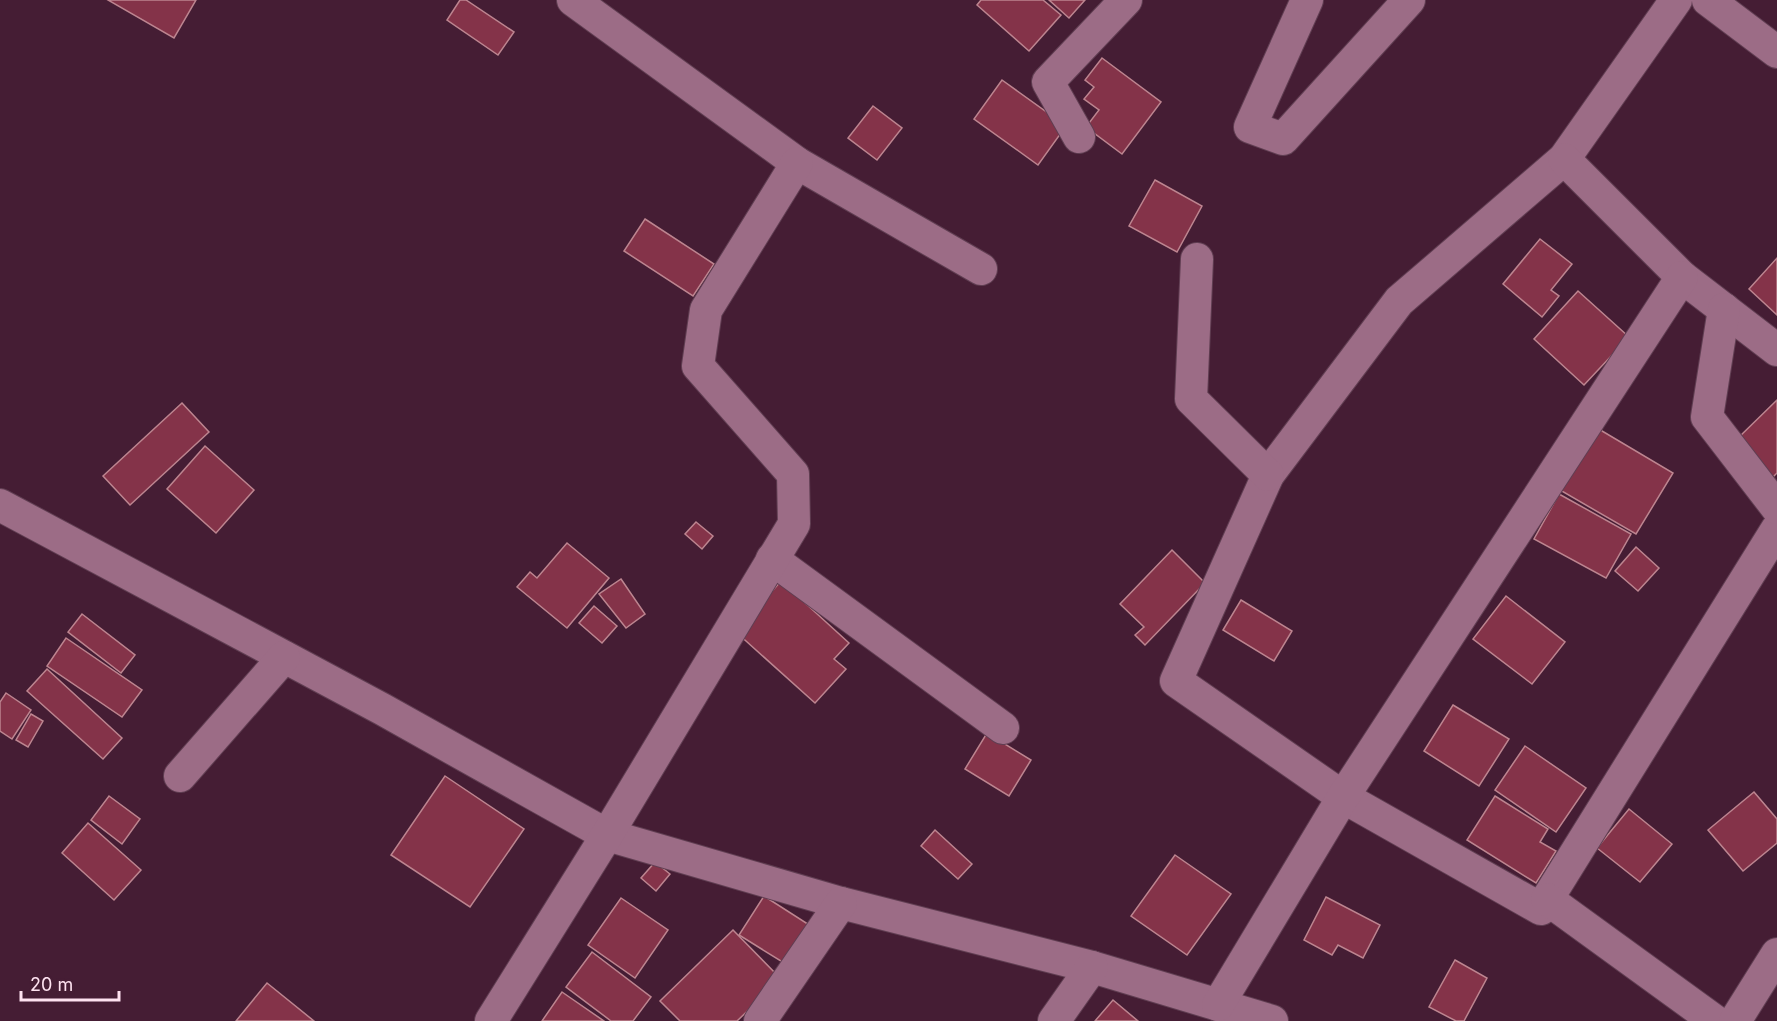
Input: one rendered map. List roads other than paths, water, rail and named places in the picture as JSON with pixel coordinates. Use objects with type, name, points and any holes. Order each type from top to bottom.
[{"type":"street","points":[[573,0],[797,163],[981,269]]},
{"type":"street","points":[[1078,137],[1048,82],[1126,0]]},
{"type":"street","points":[[1306,0],[1250,127],[1283,139],[1408,0]]},
{"type":"street","points":[[1676,0],[1564,159],[1399,301],[1268,475],[1176,681],[1343,797],[1541,909],[1777,529]]},
{"type":"street","points":[[1708,0],[1777,52]]},
{"type":"street","points":[[1564,159],[1682,277],[1777,350]]},
{"type":"street","points":[[491,1021],[607,835],[794,524],[793,474],[698,366],[706,310],[797,163]]},
{"type":"street","points":[[1197,259],[1191,399],[1268,475]]},
{"type":"street","points":[[1218,1005],[1343,797],[1682,277]]},
{"type":"street","points":[[1724,309],[1707,417],[1777,508]]},
{"type":"street","points":[[0,506],[284,657],[607,835],[841,903],[1092,968],[1272,1021]]},
{"type":"street","points":[[772,559],[1003,728]]},
{"type":"street","points":[[180,776],[284,657]]},
{"type":"street","points":[[1547,899],[1715,1021]]},
{"type":"street","points":[[760,1021],[841,903]]},
{"type":"street","points":[[1735,1021],[1777,954]]},
{"type":"street","points":[[1054,1021],[1092,968]]}]
